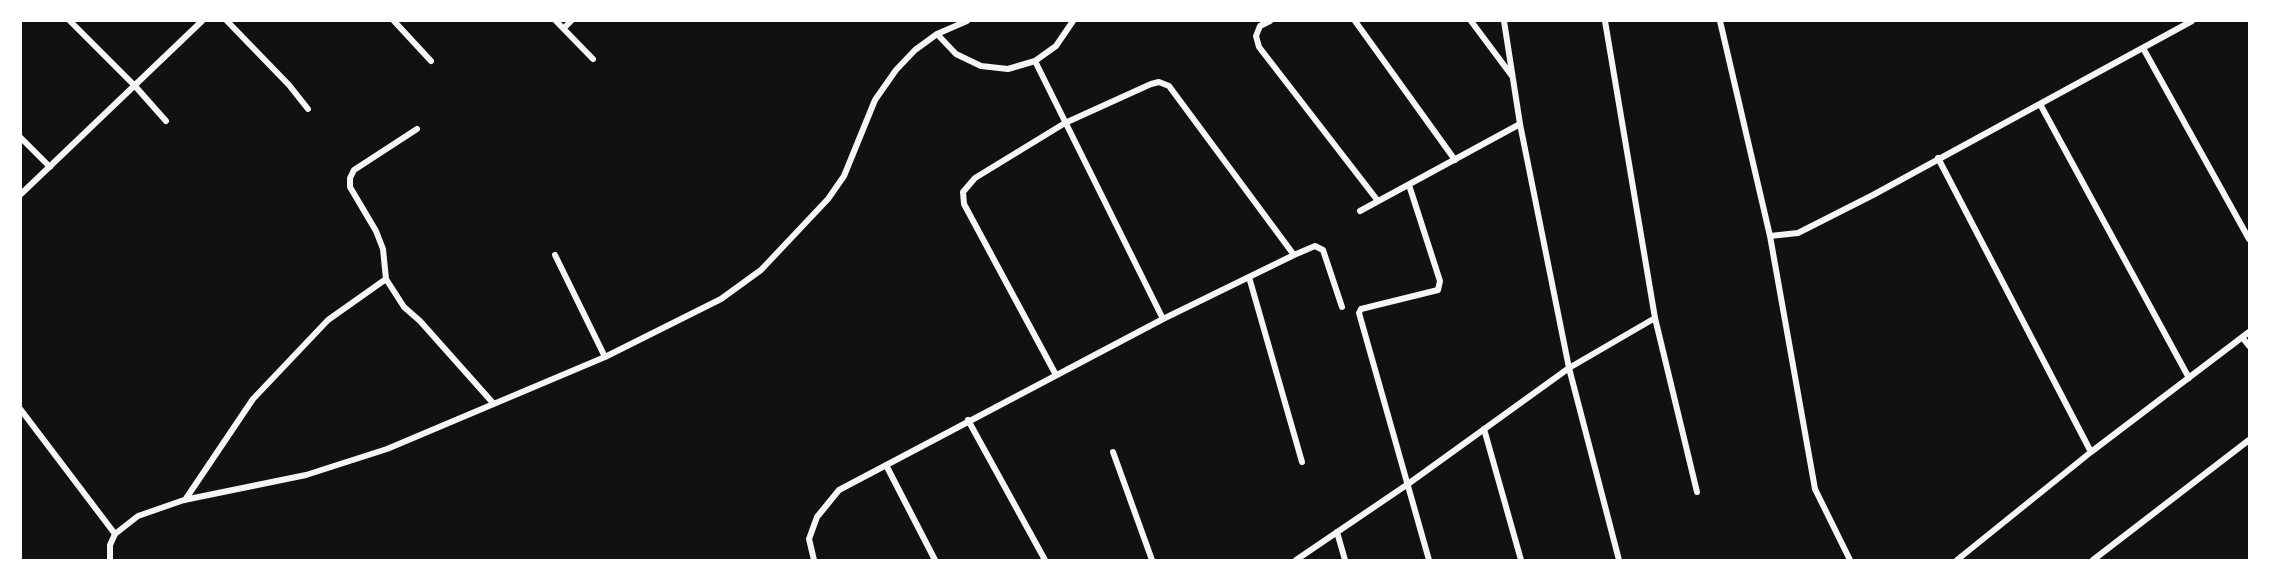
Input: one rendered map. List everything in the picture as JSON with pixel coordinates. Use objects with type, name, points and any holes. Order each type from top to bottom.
[{"type":"street","points":[[70,21],[135,86],[166,121]]},
{"type":"street","points":[[21,194],[202,21]]},
{"type":"street","points":[[227,21],[290,85],[308,109]]},
{"type":"street","points":[[394,21],[431,61]]},
{"type":"street","points":[[556,21],[593,59]]},
{"type":"street","points":[[564,28],[571,21]]},
{"type":"street","points":[[110,560],[110,546],[115,534],[138,516],[184,500],[306,475],[387,448],[605,357],[721,299],[761,270],[828,199],[844,176],[875,100],[896,70],[915,50],[937,34],[967,21]]},
{"type":"street","points":[[937,34],[956,54],[981,66],[1008,69],[1035,61],[1056,46],[1073,21]]},
{"type":"street","points":[[1270,21],[1260,26],[1256,36],[1259,47],[1378,201]]},
{"type":"street","points":[[1355,21],[1455,160]]},
{"type":"street","points":[[1471,21],[1512,76]]},
{"type":"street","points":[[1504,21],[1520,124],[1569,368],[1619,560]]},
{"type":"street","points":[[1605,21],[1656,318],[1697,492]]},
{"type":"street","points":[[1720,21],[1770,236],[1815,489],[1850,560]]},
{"type":"street","points":[[1770,236],[1798,233],[1874,195],[2192,21]]},
{"type":"street","points":[[2143,48],[2249,239]]},
{"type":"street","points":[[1035,61],[1163,319]]},
{"type":"street","points":[[1056,375],[964,204],[963,192],[975,178],[1065,123],[1151,84],[1159,82],[1169,86],[1294,255]]},
{"type":"street","points":[[2040,104],[2189,378]]},
{"type":"street","points":[[1360,211],[1520,124]]},
{"type":"street","points":[[417,129],[354,170],[350,178],[350,187],[376,231],[383,249],[386,279],[404,308],[420,321],[493,403]]},
{"type":"street","points":[[21,138],[50,167]]},
{"type":"street","points":[[1938,158],[2091,452]]},
{"type":"street","points":[[1409,185],[1440,281],[1438,290],[1361,309],[1359,313],[1429,560]]},
{"type":"street","points":[[814,560],[808,539],[817,517],[839,490],[1163,319],[1294,255],[1316,246],[1323,250],[1342,307]]},
{"type":"street","points":[[555,255],[605,357]]},
{"type":"street","points":[[1249,277],[1302,462]]},
{"type":"street","points":[[184,500],[253,399],[328,320],[386,279]]},
{"type":"street","points":[[1296,560],[1408,484],[1569,368],[1656,318]]},
{"type":"street","points":[[1956,560],[2091,452],[2249,332]]},
{"type":"street","points":[[2242,337],[2249,346]]},
{"type":"street","points":[[21,410],[115,534]]},
{"type":"street","points":[[968,420],[1045,560]]},
{"type":"street","points":[[1484,429],[1521,560]]},
{"type":"street","points":[[2093,560],[2249,440]]},
{"type":"street","points":[[1113,452],[1152,560]]},
{"type":"street","points":[[886,465],[936,560]]},
{"type":"street","points":[[1337,532],[1345,560]]}]
